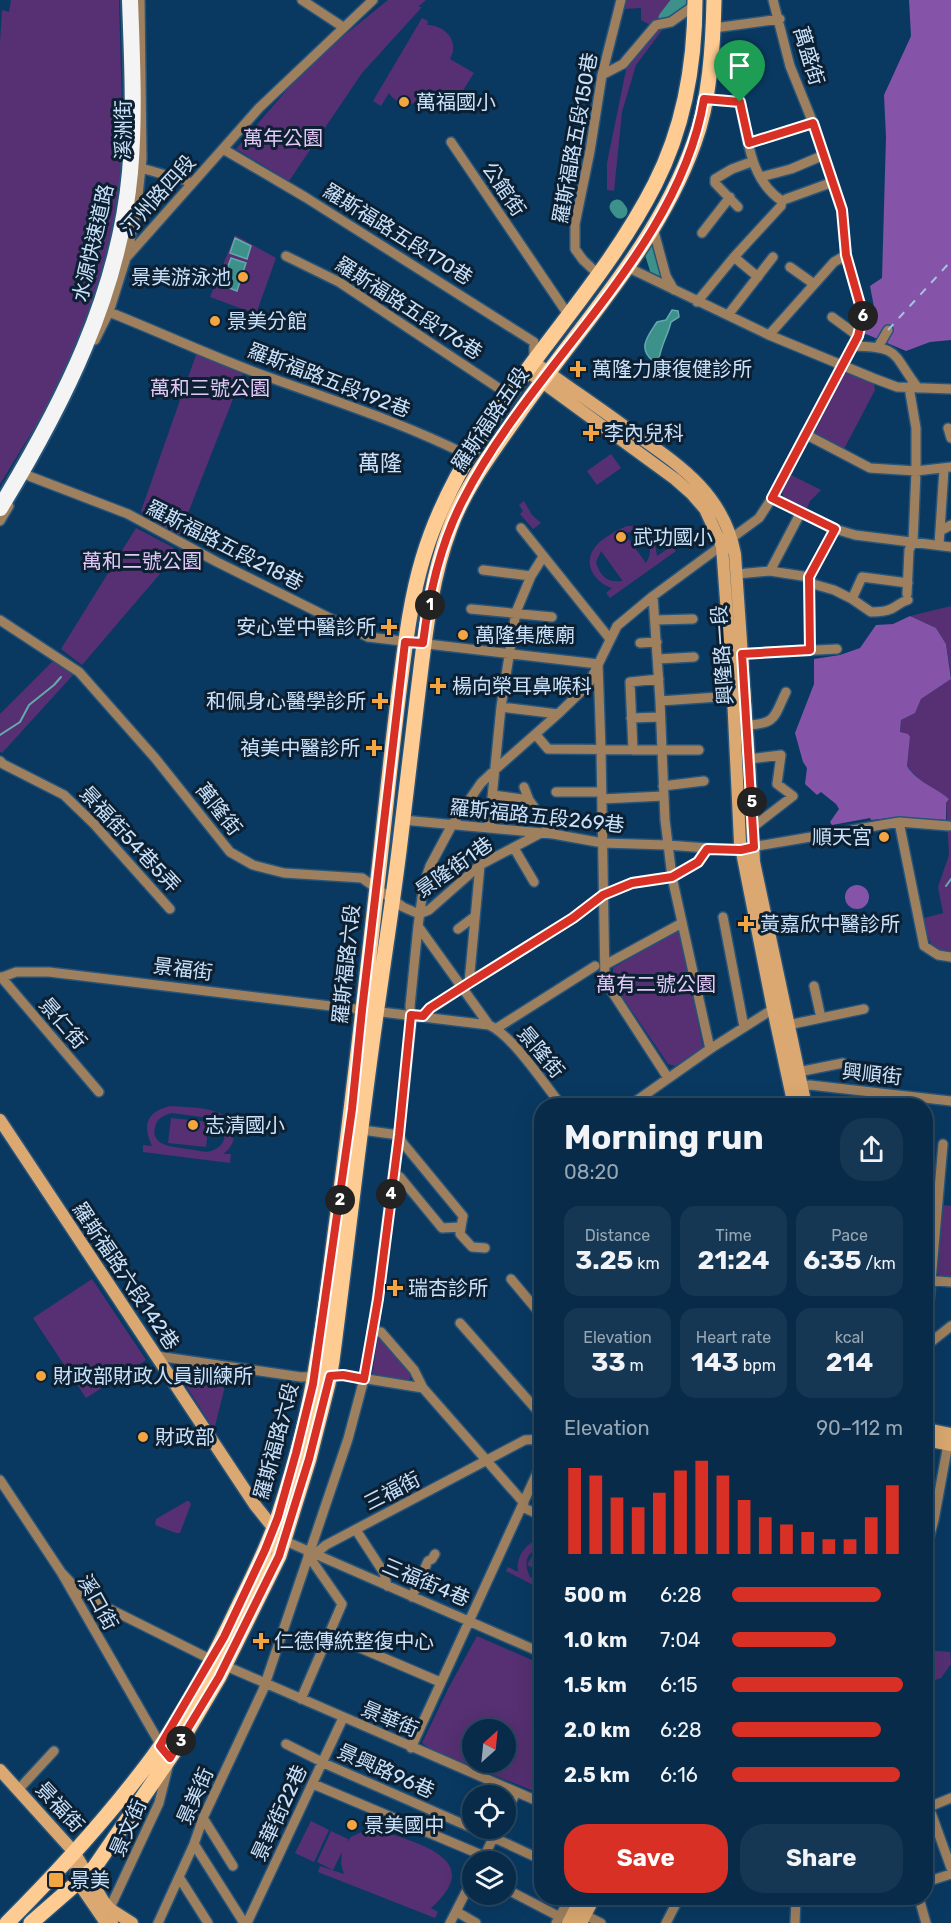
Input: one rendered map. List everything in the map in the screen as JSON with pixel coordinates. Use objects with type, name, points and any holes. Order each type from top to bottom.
[{"type":"highway","name":"水源快速道路","points":[[0,506],[52,417],[70,380],[98,314],[117,249],[129,173],[133,85],[129,0]]},
{"type":"main road","name":"羅斯福路五段","points":[[393,899],[423,643],[438,566],[451,526],[463,499],[486,460],[653,228],[694,145],[700,125],[714,28],[714,0]]},
{"type":"main road","name":"羅斯福路五段","points":[[376,887],[405,642],[423,557],[444,500],[469,456],[509,395],[621,243],[655,185],[673,142],[686,97],[699,2]]},
{"type":"main road","points":[[544,377],[558,349],[643,233],[676,168],[698,102],[705,58],[699,2]]},
{"type":"main road","name":"興隆路一段","points":[[530,367],[691,475],[717,506],[737,574],[753,827],[748,849],[754,862],[798,1072],[795,1098]]},
{"type":"main road","name":"興隆路一段","points":[[727,543],[729,654],[748,849],[772,1010],[796,1086],[802,1098]]},
{"type":"main road","name":"羅斯福路六段","points":[[31,1923],[94,1868],[170,1758],[219,1663],[279,1556],[278,1535],[309,1459],[362,1130],[376,887]]},
{"type":"main road","name":"羅斯福路六段","points":[[322,1376],[352,1109],[369,1011],[393,899]]},
{"type":"main road","name":"羅斯福路六段142巷","points":[[0,1120],[278,1535]]},
{"type":"main road","points":[[933,1432],[950,1441]]},
{"type":"main road","points":[[933,1440],[950,1441]]},
{"type":"main road","name":"羅斯福路六段","points":[[7,1923],[93,1832],[160,1746],[219,1663]]},
{"type":"main road","name":"景福街","points":[[0,1770],[74,1852]]},
{"type":"main road","points":[[74,1852],[83,1878],[107,1919],[132,1923]]},
{"type":"main road","points":[[561,1921],[575,1905]]},
{"type":"main road","points":[[583,1919],[590,1905]]},
{"type":"street","name":"溪洲街","points":[[126,258],[136,213],[141,168],[140,0]]},
{"type":"street","points":[[302,0],[343,27]]},
{"type":"street","name":"汀州路四段","points":[[0,521],[29,476],[109,312],[126,258],[259,108],[373,0]]},
{"type":"street","name":"羅斯福路五段150巷","points":[[599,275],[583,260],[576,249],[575,224],[596,119],[602,75],[621,0]]},
{"type":"street","name":"萬盛街","points":[[418,926],[424,883],[430,866],[452,825],[481,783],[588,685],[617,626],[653,596],[759,518],[772,498],[858,336],[863,315],[846,255],[842,210],[813,123],[790,66],[780,19],[773,0]]},
{"type":"street","points":[[602,75],[623,64],[656,25],[671,22],[699,2]]},
{"type":"street","points":[[714,28],[780,19]]},
{"type":"street","points":[[704,99],[740,102],[751,162],[765,186],[784,200]]},
{"type":"street","points":[[749,143],[813,123]]},
{"type":"street","name":"公館街","points":[[451,142],[569,316]]},
{"type":"street","name":"羅斯福路五段170巷","points":[[223,150],[305,196],[534,342],[530,367]]},
{"type":"street","points":[[761,177],[791,169],[824,154]]},
{"type":"street","points":[[738,207],[715,183],[715,179],[751,162]]},
{"type":"street","points":[[141,168],[187,181],[191,185]]},
{"type":"street","points":[[697,302],[784,200],[833,182]]},
{"type":"street","points":[[702,233],[730,197]]},
{"type":"street","points":[[653,228],[666,276],[674,290]]},
{"type":"street","points":[[772,332],[834,262],[846,255]]},
{"type":"street","name":"羅斯福路五段176巷","points":[[286,256],[339,282],[509,395]]},
{"type":"street","points":[[734,257],[758,276]]},
{"type":"street","points":[[728,315],[773,257]]},
{"type":"street","points":[[627,267],[697,302],[772,332],[842,366],[897,387],[951,389]]},
{"type":"street","points":[[790,267],[814,284]]},
{"type":"street","name":"羅斯福路五段192巷","points":[[109,312],[251,371],[396,423],[469,456]]},
{"type":"street","points":[[832,317],[858,336]]},
{"type":"street","points":[[878,347],[888,330]]},
{"type":"street","points":[[809,577],[813,584],[834,590],[871,612],[892,609],[908,597],[909,550],[913,542],[916,471],[914,387],[898,357],[888,349],[852,346]]},
{"type":"street","points":[[805,434],[870,468],[916,471],[948,468],[939,545]]},
{"type":"street","name":"羅斯福路五段218巷","points":[[29,476],[128,514],[368,637],[598,664]]},
{"type":"street","points":[[772,498],[835,529],[855,535],[951,547]]},
{"type":"street","points":[[770,571],[801,512]]},
{"type":"street","points":[[940,531],[951,525]]},
{"type":"street","points":[[521,528],[610,639]]},
{"type":"street","points":[[810,650],[809,577],[835,529]]},
{"type":"street","points":[[489,828],[501,707],[516,612],[531,576],[543,557]]},
{"type":"street","points":[[483,570],[531,576]]},
{"type":"street","points":[[737,574],[770,571],[809,577]]},
{"type":"street","points":[[852,599],[862,578],[908,583]]},
{"type":"street","points":[[653,596],[667,845],[710,1049]]},
{"type":"street","points":[[471,609],[552,617]]},
{"type":"street","points":[[655,620],[693,619]]},
{"type":"street","name":"萬隆街","points":[[0,620],[80,672],[155,758],[230,852],[253,865],[284,873],[362,878],[376,887]]},
{"type":"street","points":[[640,643],[657,642]]},
{"type":"street","points":[[729,654],[837,649]]},
{"type":"street","points":[[658,659],[694,657]]},
{"type":"street","points":[[598,664],[605,981],[668,1078]]},
{"type":"street","points":[[633,750],[630,682],[659,680]]},
{"type":"street","points":[[747,725],[766,724],[772,720],[786,692]]},
{"type":"street","points":[[660,701],[733,696]]},
{"type":"street","points":[[501,707],[558,714]]},
{"type":"street","points":[[631,718],[660,717]]},
{"type":"street","points":[[536,735],[548,749],[699,750]]},
{"type":"street","points":[[749,759],[781,755],[777,784],[794,795],[753,827]]},
{"type":"street","name":"景福街54巷5弄","points":[[0,761],[64,795],[94,824],[170,909]]},
{"type":"street","points":[[663,786],[704,781]]},
{"type":"street","points":[[524,787],[529,800],[553,834]]},
{"type":"street","points":[[556,792],[602,796],[663,796]]},
{"type":"street","points":[[493,795],[529,800]]},
{"type":"street","name":"羅斯福路五段269巷","points":[[403,820],[553,834],[603,843],[707,849],[748,849],[899,822],[949,826]]},
{"type":"street","points":[[899,822],[924,946],[938,955],[951,957]]},
{"type":"street","name":"景隆街1巷","points":[[419,914],[429,910],[480,865],[540,833]]},
{"type":"street","points":[[514,848],[534,882]]},
{"type":"street","points":[[423,1016],[430,1008],[573,918],[603,895],[632,883],[672,877],[698,862],[707,849]]},
{"type":"street","points":[[466,986],[480,865]]},
{"type":"street","points":[[376,887],[403,907],[419,914]]},
{"type":"street","points":[[723,917],[744,1028]]},
{"type":"street","points":[[458,929],[474,922]]},
{"type":"street","points":[[605,965],[682,923]]},
{"type":"street","name":"景隆街","points":[[418,926],[466,986],[493,1026],[509,1040],[556,1098]]},
{"type":"street","name":"景美街","points":[[158,1923],[194,1844],[203,1818],[265,1684],[348,1439],[364,1379],[373,1331],[399,1135],[418,926]]},
{"type":"street","points":[[493,1026],[595,966]]},
{"type":"street","name":"景福街","points":[[1,977],[16,972],[49,972],[369,1011]]},
{"type":"street","name":"景仁街","points":[[1,977],[99,1092]]},
{"type":"street","points":[[814,986],[821,1018]]},
{"type":"street","points":[[788,1025],[864,1009]]},
{"type":"street","points":[[640,1098],[710,1049],[772,1010]]},
{"type":"street","name":"景隆街","points":[[369,1011],[493,1026]]},
{"type":"street","points":[[798,1072],[843,1063]]},
{"type":"street","name":"興順街","points":[[796,1086],[920,1098]]},
{"type":"street","name":"興順街","points":[[933,1099],[951,1101]]},
{"type":"street","points":[[362,1130],[399,1135],[402,1142],[463,1216],[460,1234],[472,1247],[485,1248]]},
{"type":"street","points":[[933,1240],[943,1144]]},
{"type":"street","points":[[393,1176],[400,1177],[442,1228],[461,1227]]},
{"type":"street","points":[[933,1199],[938,1199]]},
{"type":"street","points":[[511,1279],[534,1306]]},
{"type":"street","points":[[933,1280],[951,1282]]},
{"type":"street","points":[[459,1323],[534,1407]]},
{"type":"street","points":[[933,1340],[951,1326]]},
{"type":"street","points":[[373,1331],[381,1332],[414,1370],[423,1388],[488,1461],[523,1505],[534,1511]]},
{"type":"street","points":[[157,1356],[301,1377],[343,1375],[423,1388]]},
{"type":"street","name":"三福街","points":[[310,1553],[525,1440],[534,1439]]},
{"type":"street","points":[[933,1524],[950,1441]]},
{"type":"street","name":"溪口街","points":[[0,1479],[61,1572],[160,1746]]},
{"type":"street","name":"三福街4巷","points":[[278,1535],[310,1553],[469,1622],[534,1480]]},
{"type":"street","points":[[356,1530],[384,1573],[387,1586]]},
{"type":"street","points":[[301,1699],[342,1604],[310,1553]]},
{"type":"street","points":[[412,1597],[428,1561],[435,1554]]},
{"type":"street","name":"景華街","points":[[61,1572],[76,1588],[96,1602],[151,1630],[343,1719],[499,1785]]},
{"type":"street","points":[[411,1748],[469,1622],[534,1650]]},
{"type":"street","points":[[330,1635],[441,1682]]},
{"type":"street","name":"景華街22巷","points":[[245,1923],[343,1719]]},
{"type":"street","name":"景興路96巷","points":[[286,1744],[462,1823]]},
{"type":"street","points":[[160,1746],[170,1758]]},
{"type":"street","points":[[18,1790],[54,1750]]},
{"type":"street","name":"景文街","points":[[107,1919],[159,1803],[170,1758]]},
{"type":"street","points":[[313,1784],[465,1851]]},
{"type":"street","name":"景華街","points":[[516,1792],[534,1800]]},
{"type":"street","points":[[933,1804],[951,1798]]},
{"type":"street","points":[[203,1818],[233,1866]]},
{"type":"street","points":[[933,1822],[951,1868]]},
{"type":"street","name":"景興路96巷","points":[[506,1839],[534,1855]]},
{"type":"street","points":[[194,1844],[245,1923]]},
{"type":"street","points":[[933,1880],[951,1874]]},
{"type":"street","points":[[179,1877],[208,1923]]},
{"type":"street","points":[[516,1894],[534,1905]]},
{"type":"street","points":[[450,1923],[462,1901]]},
{"type":"street","points":[[534,1905],[561,1921],[567,1905]]},
{"type":"street","points":[[666,1923],[675,1905]]},
{"type":"street","points":[[795,1923],[796,1905]]},
{"type":"street","points":[[921,1905],[926,1923]]},
{"type":"street","points":[[457,1912],[476,1923]]},
{"type":"street","points":[[583,1919],[601,1923]]},
{"type":"green space","points":[[11,0],[119,0],[124,183],[101,287],[59,388],[0,484],[0,42],[2,10],[9,12]]},
{"type":"green space","name":"萬年公園","points":[[388,0],[426,0],[362,73],[289,181],[236,149],[310,63]]},
{"type":"green space","points":[[624,0],[672,0],[665,20],[655,21],[650,25],[641,20],[641,8],[623,9]]},
{"type":"green space","points":[[422,18],[428,21],[427,25],[440,28],[449,35],[453,46],[450,59],[474,73],[452,108],[429,94],[419,101],[408,104],[398,101],[389,93],[381,106],[373,101]]},
{"type":"green space","points":[[658,29],[663,29],[636,65],[622,112],[614,191],[607,190],[607,163],[627,65]]},
{"type":"green space","name":"景美游泳池","points":[[235,235],[276,258],[256,314],[210,297]]},
{"type":"green space","name":"萬和三號公園","points":[[197,352],[244,371],[179,536],[143,517],[141,511]]},
{"type":"green space","points":[[848,373],[874,384],[875,390],[844,449],[814,433],[844,374]]},
{"type":"green space","points":[[611,454],[621,468],[597,485],[587,471]]},
{"type":"green space","points":[[791,475],[821,490],[810,501],[807,508],[784,498],[782,492]]},
{"type":"green space","points":[[524,501],[532,515],[541,523],[533,529],[520,514],[523,511],[519,505]]},
{"type":"green space","points":[[627,526],[640,527],[649,533],[657,556],[672,546],[676,551],[610,598],[606,593],[612,588],[600,582],[592,572],[591,553],[610,535]],"holes":[[[629,532],[640,535],[648,542],[650,552],[646,563],[625,534]],[[601,551],[622,580],[622,581],[608,580],[602,575],[596,562]]]},
{"type":"green space","name":"萬和二號公園","points":[[136,528],[174,548],[159,575],[82,665],[61,649]]},
{"type":"green space","points":[[951,606],[951,674],[946,644],[936,628],[910,616]]},
{"type":"green space","points":[[54,660],[73,675],[2,753],[0,752],[0,714]]},
{"type":"green space","points":[[951,679],[951,953],[933,946],[924,918],[943,913],[938,887],[949,855],[946,803],[949,799],[921,780],[907,766],[910,737],[900,732],[901,720],[915,713],[921,699]]},
{"type":"green space","name":"萬有二號公園","points":[[677,931],[680,933],[703,1047],[675,1066],[668,1064],[613,983],[613,968]]},
{"type":"green space","points":[[170,1106],[199,1108],[219,1113],[227,1118],[232,1125],[234,1137],[231,1146],[223,1154],[231,1154],[230,1163],[143,1152],[143,1145],[152,1146],[147,1131],[149,1120],[152,1115]],"holes":[[[172,1113],[216,1119],[223,1128],[224,1137],[221,1145],[211,1151],[165,1145],[156,1139],[154,1134],[159,1119]]]},
{"type":"green space","points":[[171,1118],[209,1122],[206,1147],[168,1143]]},
{"type":"green space","points":[[942,1205],[951,1206],[951,1277],[937,1273]]},
{"type":"green space","points":[[92,1279],[146,1360],[86,1398],[33,1318]]},
{"type":"green space","points":[[378,1336],[412,1375],[409,1380],[372,1374]]},
{"type":"green space","points":[[179,1368],[227,1378],[215,1426],[211,1425],[176,1370]]},
{"type":"green space","points":[[187,1501],[191,1504],[180,1533],[155,1525],[156,1519]]},
{"type":"green space","points":[[534,1542],[534,1550],[529,1555],[527,1569],[530,1577],[534,1579],[534,1585],[506,1571],[508,1567],[518,1572],[520,1555]]},
{"type":"green space","points":[[534,1553],[534,1568],[527,1565]]},
{"type":"green space","points":[[477,1636],[534,1661],[534,1791],[488,1773],[516,1773],[516,1719],[462,1719],[462,1763],[433,1751],[422,1743]]},
{"type":"green space","points":[[933,1651],[950,1652],[951,1664],[941,1678],[933,1681]]},
{"type":"green space","points":[[311,1821],[329,1830],[314,1862],[295,1853]]},
{"type":"green space","points":[[368,1829],[376,1829],[426,1847],[440,1855],[449,1865],[452,1877],[447,1891],[431,1908],[438,1912],[435,1918],[318,1872],[320,1866],[344,1874],[341,1864],[342,1852],[333,1870],[317,1862],[331,1831],[348,1839],[347,1842],[351,1837]]},
{"type":"shaded area","points":[[909,0],[951,0],[951,340],[930,342],[906,351],[866,334],[863,335],[874,307],[870,286],[882,278],[886,137],[884,95],[911,36]]},
{"type":"shaded area","points":[[235,238],[251,246],[247,259],[230,253]]},
{"type":"shaded area","points":[[231,258],[246,263],[237,291],[221,285]]},
{"type":"shaded area","points":[[672,310],[678,311],[679,317],[671,322],[659,359],[653,361],[646,351],[646,342],[657,322],[666,320]]},
{"type":"shaded area","points":[[910,616],[936,628],[946,644],[951,679],[921,699],[915,713],[901,720],[900,732],[910,737],[907,766],[911,772],[949,799],[946,803],[946,820],[898,817],[871,820],[870,818],[832,825],[830,822],[839,809],[821,792],[817,795],[805,784],[807,768],[803,762],[795,733],[814,684],[814,659],[840,655],[860,648],[876,625],[893,624]]},
{"type":"shaded area","points":[[857,885],[865,889],[869,897],[865,905],[857,909],[849,905],[845,897],[849,889]]},
{"type":"waterway","points":[[666,18],[680,0]]},
{"type":"waterway","points":[[617,207],[620,211]]},
{"type":"waterway","points":[[652,252],[660,278]]},
{"type":"waterway","points":[[0,735],[20,722],[29,705],[61,677]]},
{"type":"waterway","points":[[946,886],[951,879]]},
{"type":"railway","points":[[888,330],[951,261]]},
{"type":"place","name":"萬福國小","points":[[404,102]]},
{"type":"place","name":"景美游泳池","points":[[243,277]]},
{"type":"place","name":"景美分館","points":[[215,321]]},
{"type":"place","name":"萬隆力康復健診所","points":[[578,369]]},
{"type":"place","name":"李內兒科","points":[[591,433]]},
{"type":"place","name":"武功國小","points":[[621,537]]},
{"type":"place","name":"安心堂中醫診所","points":[[389,627]]},
{"type":"place","name":"萬隆集應廟","points":[[463,635]]},
{"type":"place","name":"楊向榮耳鼻喉科","points":[[438,686]]},
{"type":"place","name":"和佩身心醫學診所","points":[[380,701]]},
{"type":"place","name":"禎美中醫診所","points":[[374,748]]},
{"type":"place","name":"順天宮","points":[[884,837]]},
{"type":"place","name":"黃嘉欣中醫診所","points":[[746,924]]},
{"type":"place","name":"志清國小","points":[[193,1125]]},
{"type":"place","name":"瑞杏診所","points":[[395,1288]]},
{"type":"place","name":"財政部財政人員訓練所","points":[[41,1376]]},
{"type":"place","name":"財政部","points":[[143,1437]]},
{"type":"place","name":"仁德傳統整復中心","points":[[261,1641]]},
{"type":"place","name":"景美國中","points":[[352,1825]]},
{"type":"place","name":"景美","points":[[56,1880]]},
{"type":"district","name":"萬隆","points":[[380,463]]},
{"type":"route","points":[[704,99],[740,102],[749,143],[813,123],[842,210],[846,255],[863,315],[858,336],[772,498],[835,529],[809,577],[810,650],[742,654],[754,847],[741,850],[707,849],[698,862],[672,877],[632,883],[603,895],[573,918],[430,1008],[423,1016],[411,1015],[399,1135],[378,1299],[364,1379],[343,1375],[330,1376],[309,1459],[279,1556],[219,1677],[170,1758],[160,1746],[224,1637],[278,1517],[315,1376],[352,1109],[405,642],[423,643],[438,566],[451,526],[463,499],[486,460],[533,391],[608,295],[653,228],[694,145],[704,99]]}]
